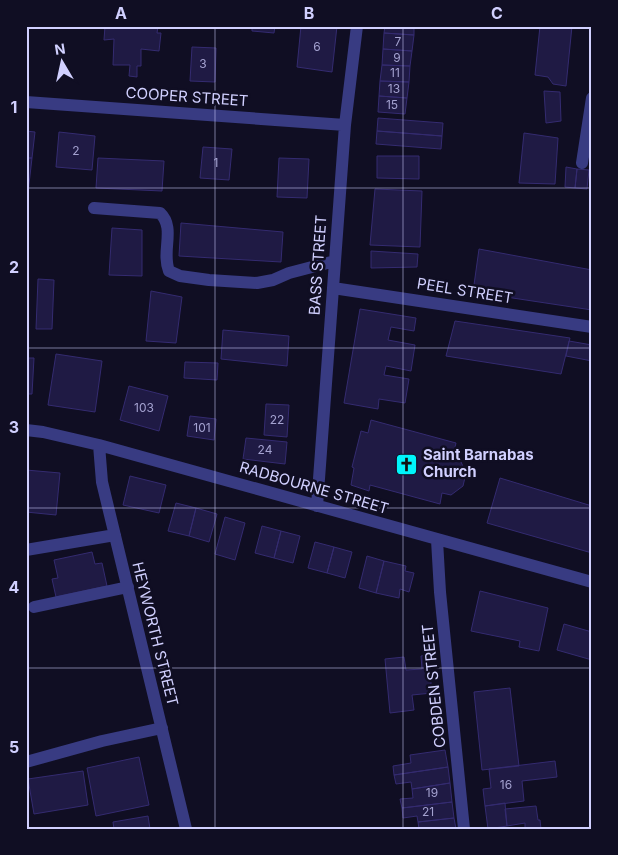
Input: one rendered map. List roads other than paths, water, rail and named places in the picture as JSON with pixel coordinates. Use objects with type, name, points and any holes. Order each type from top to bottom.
[{"type":"street","name":"BASS STREET","points":[[317,506],[346,125],[357,26]]},
{"type":"street","points":[[582,163],[592,98]]},
{"type":"street","name":"COOPER STREET","points":[[26,102],[346,125]]},
{"type":"street","points":[[94,208],[160,213],[165,218],[168,229],[166,265],[169,271],[180,276],[257,283],[335,261]]},
{"type":"street","name":"PEEL STREET","points":[[333,288],[592,327]]},
{"type":"street","name":"RADBOURNE STREET","points":[[26,430],[99,445],[592,582]]},
{"type":"street","name":"HEYWORTH STREET","points":[[99,445],[102,482],[186,829]]},
{"type":"street","points":[[26,550],[115,535]]},
{"type":"street","name":"COBDEN STREET","points":[[438,540],[440,592],[464,829]]},
{"type":"street","points":[[34,607],[128,587]]},
{"type":"street","points":[[26,762],[102,741],[162,728]]},
{"type":"place","name":"Saint Barnabas Church","points":[[407,464]]}]
